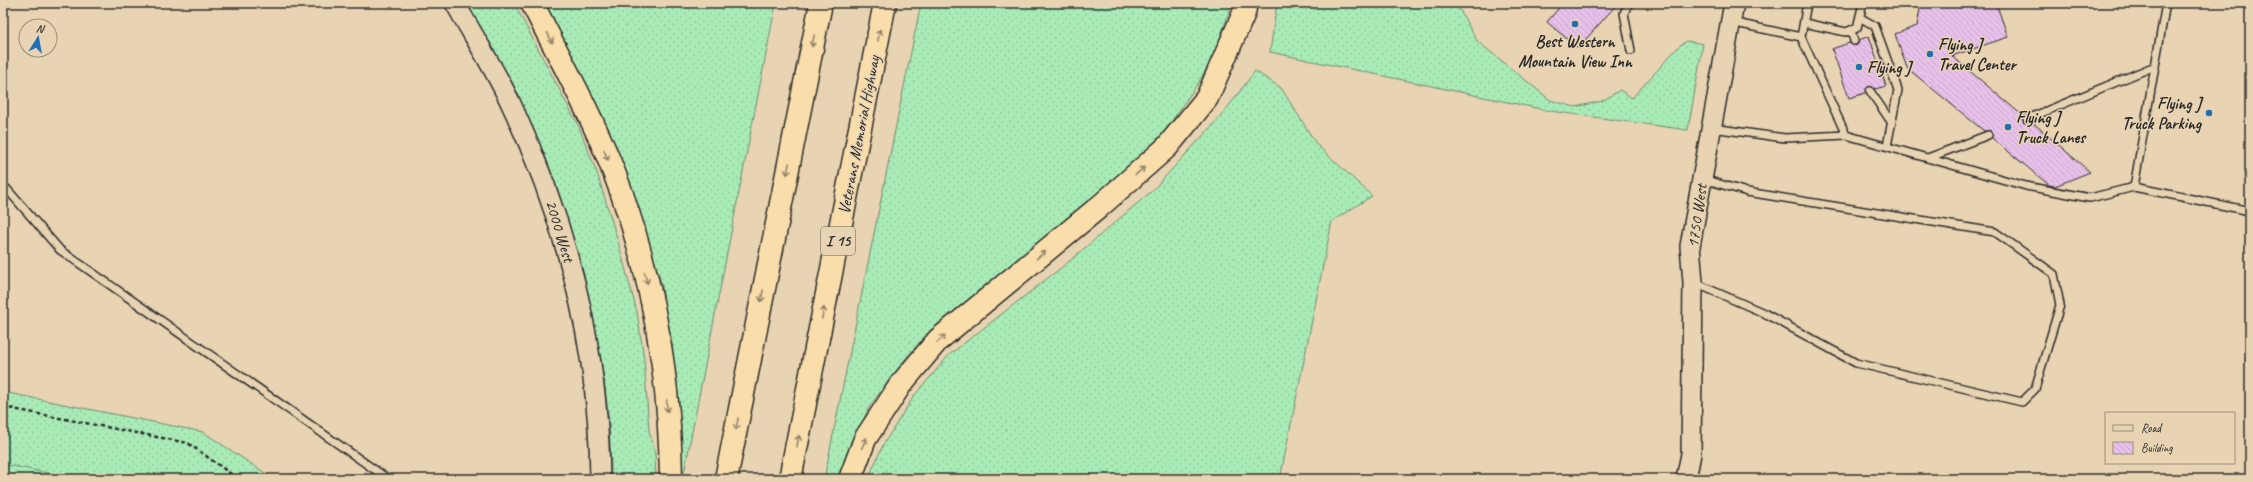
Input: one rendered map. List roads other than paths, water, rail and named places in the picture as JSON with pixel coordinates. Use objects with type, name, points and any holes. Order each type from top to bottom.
[{"type":"highway","points":[[532,3],[594,124],[623,194],[647,279],[660,347],[667,402],[670,479]]},
{"type":"highway","points":[[726,479],[821,3]]},
{"type":"highway","name":"Veterans Memorial Highway","points":[[790,479],[885,3]]},
{"type":"highway","points":[[850,479],[865,439],[901,384],[938,340],[1099,207],[1167,147],[1207,98],[1244,13],[1246,3]]},
{"type":"street","name":"2000 West","points":[[455,3],[511,104],[555,209],[583,312],[597,412],[600,479]]},
{"type":"street","name":"1750 West","points":[[1686,479],[1691,454],[1693,282],[1690,246],[1734,3]]},
{"type":"lane","points":[[1629,3],[1624,13],[1631,51]]},
{"type":"lane","points":[[1807,3],[1801,37],[1846,135]]},
{"type":"lane","points":[[1804,23],[1846,32],[1858,28],[1863,3]]},
{"type":"lane","points":[[2134,187],[2166,3]]},
{"type":"lane","points":[[1861,18],[1875,26],[1898,90],[1887,146]]},
{"type":"lane","points":[[1730,22],[1801,37]]},
{"type":"lane","points":[[1851,30],[1854,41]]},
{"type":"lane","points":[[2027,119],[2155,66]]},
{"type":"lane","points":[[1870,91],[1892,123]]},
{"type":"lane","points":[[1712,128],[1785,138],[1846,135],[2026,186],[2090,198],[2134,187],[2250,211]]},
{"type":"lane","points":[[1928,158],[1988,135]]},
{"type":"lane","points":[[1693,282],[1764,313],[1856,363],[2022,402],[2035,389],[2060,305],[2054,274],[1995,232],[1747,192],[1702,179]]},
{"type":"lane","points":[[6,188],[60,250],[388,479]]},
{"type":"place","name":"Best Western Mountain View Inn","points":[[1575,24]]},
{"type":"place","name":"Flying J Travel Center","points":[[1930,54]]},
{"type":"place","name":"Flying J","points":[[1859,67]]},
{"type":"place","name":"Flying J Truck Parking","points":[[2209,113]]},
{"type":"place","name":"Flying J Truck Lanes","points":[[2008,127]]}]
